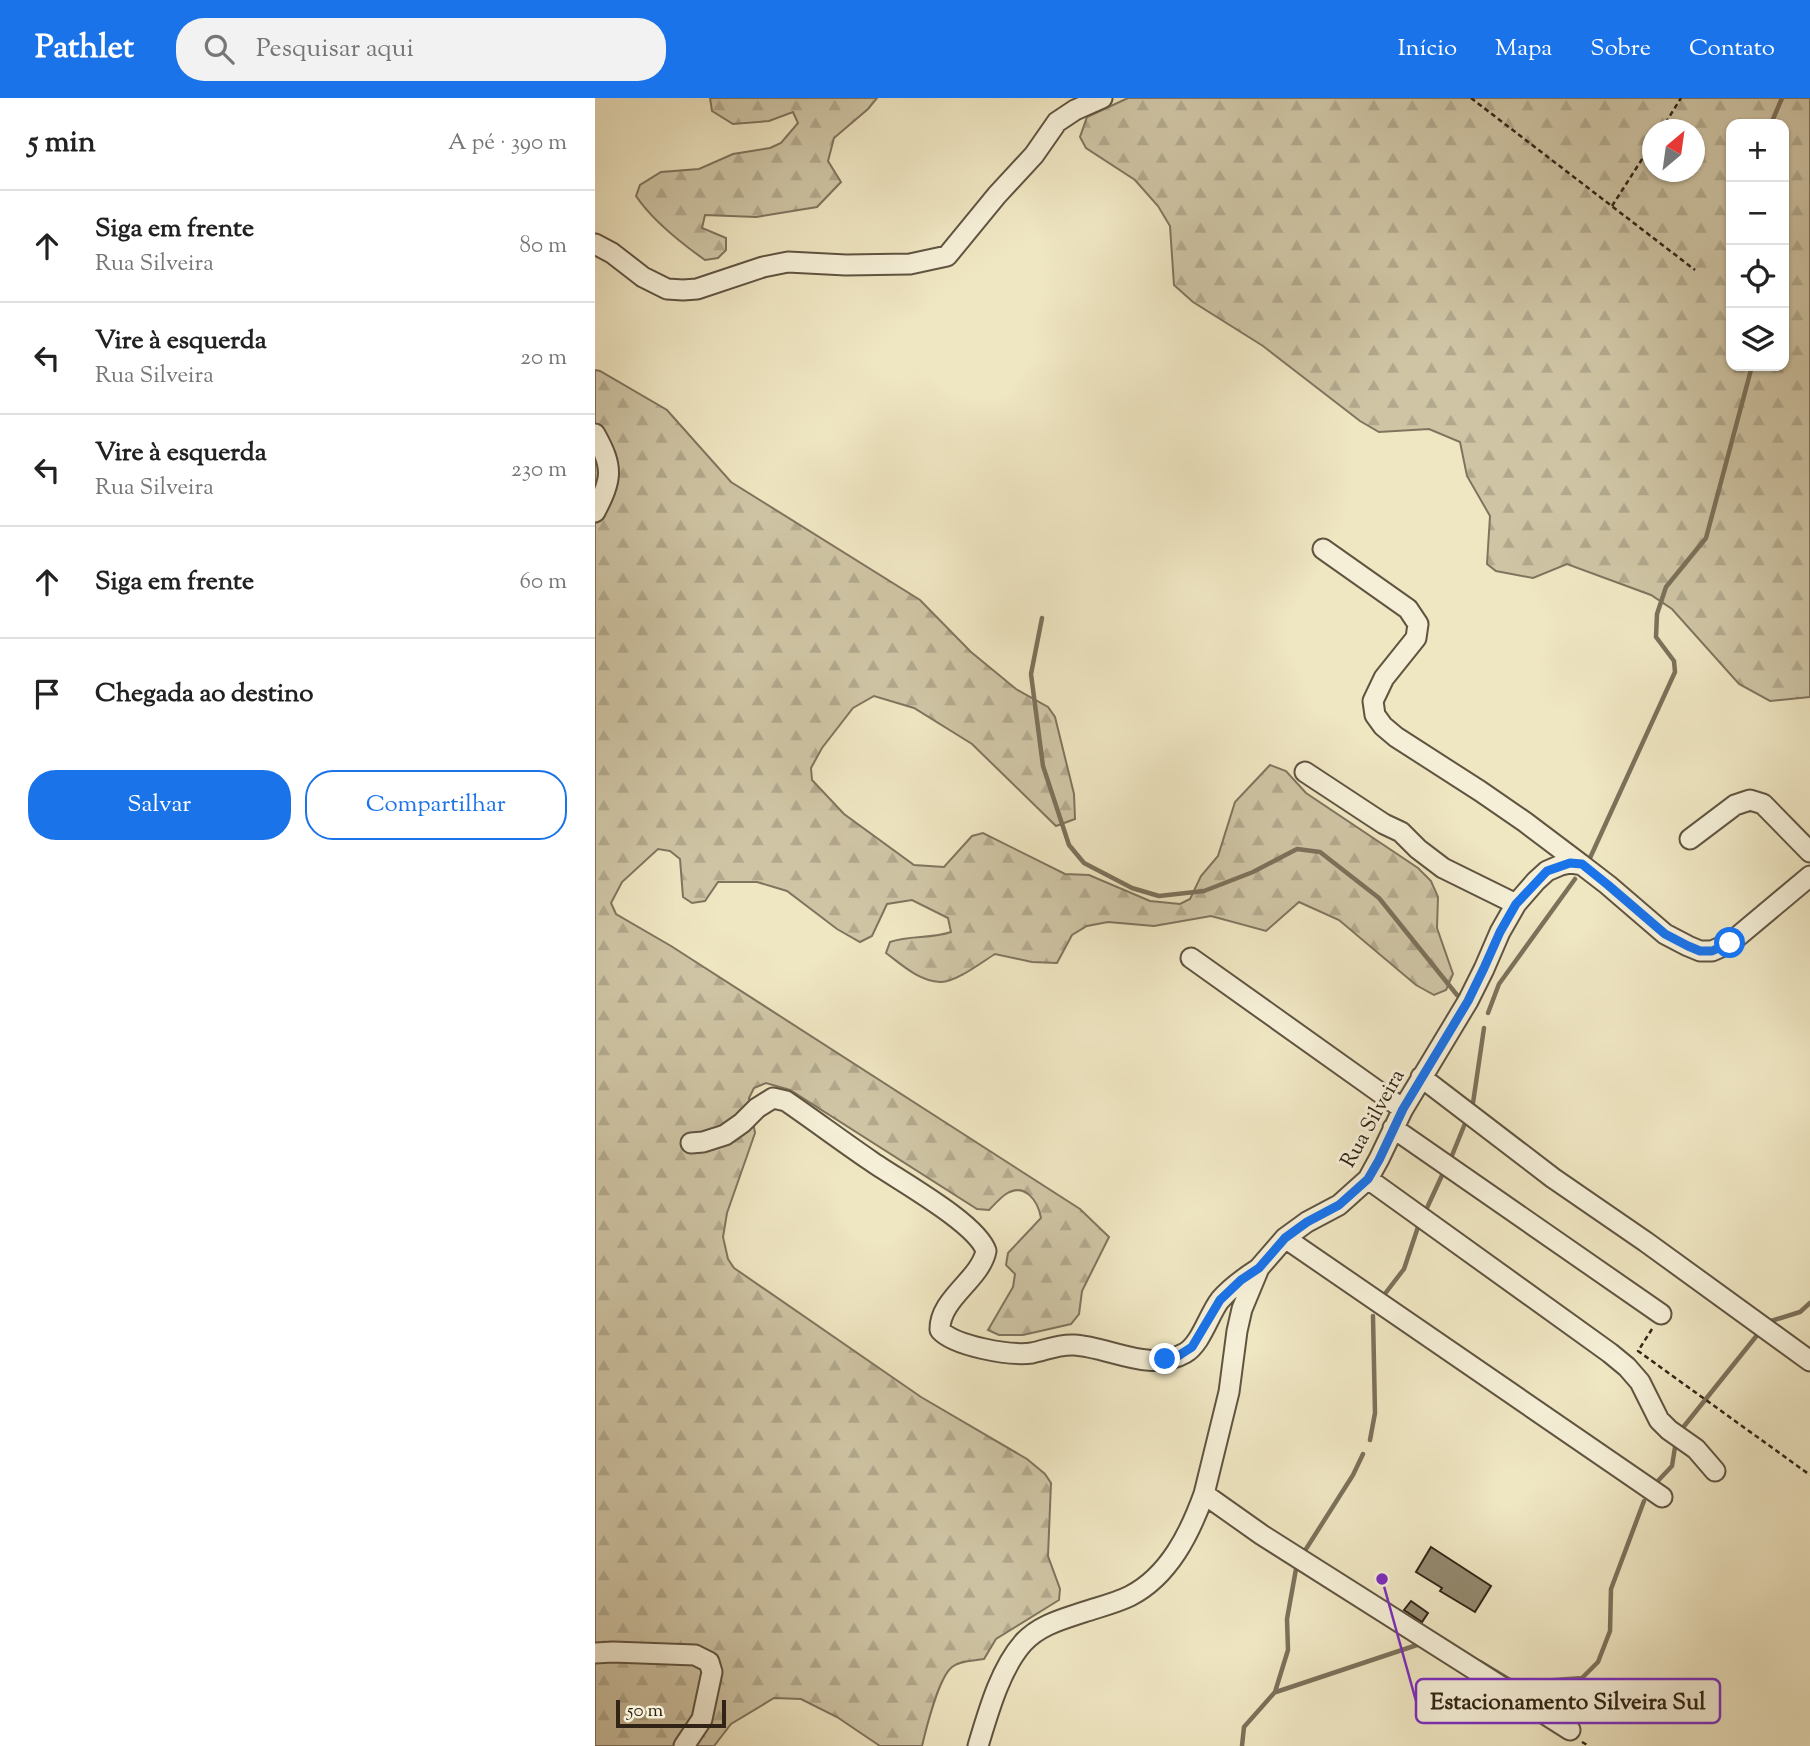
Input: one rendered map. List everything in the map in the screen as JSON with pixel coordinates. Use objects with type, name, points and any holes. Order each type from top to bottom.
[{"type":"street","points":[[595,244],[612,253],[643,277],[667,289],[683,290],[697,289],[763,267],[788,262],[910,264],[947,256],[1034,155],[1057,122],[1075,110],[1102,98]]},
{"type":"street","points":[[595,434],[604,450],[609,469],[607,488],[595,512]]},
{"type":"street","points":[[1323,549],[1408,609],[1418,624],[1416,638],[1384,678],[1373,701],[1375,715],[1383,726],[1413,750],[1480,791],[1582,864],[1665,934],[1700,951],[1712,951],[1730,943],[1810,876]]},
{"type":"street","points":[[1305,772],[1384,824],[1401,832],[1418,849],[1443,867],[1516,904]]},
{"type":"street","points":[[1690,839],[1735,805],[1750,800],[1763,804],[1810,852]]},
{"type":"street","name":"Rua Silveira","points":[[978,1746],[998,1688],[1012,1658],[1024,1642],[1040,1629],[1058,1620],[1130,1596],[1162,1571],[1178,1552],[1204,1494],[1229,1392],[1242,1309],[1259,1268],[1285,1238],[1307,1222],[1339,1205],[1368,1179],[1403,1109],[1468,1001],[1516,904],[1547,871],[1570,863],[1582,864]]},
{"type":"street","points":[[1191,958],[1403,1109]]},
{"type":"street","points":[[1421,1077],[1553,1178],[1810,1361]]},
{"type":"street","points":[[691,1143],[725,1135],[773,1098],[786,1101],[872,1162],[939,1205],[979,1239],[986,1251],[982,1262],[947,1307],[939,1326],[946,1335],[978,1347],[1021,1353],[1077,1345],[1147,1361],[1178,1356],[1192,1347],[1220,1300],[1241,1280],[1259,1268]]},
{"type":"street","points":[[1393,1128],[1661,1314]]},
{"type":"street","points":[[1368,1179],[1627,1367],[1640,1382],[1659,1420],[1696,1448],[1715,1471]]},
{"type":"street","points":[[1285,1238],[1662,1497]]},
{"type":"street","points":[[1204,1494],[1262,1535],[1570,1730]]},
{"type":"street","points":[[595,1653],[695,1655],[709,1662],[712,1672],[702,1719],[684,1746]]},
{"type":"path","points":[[1471,98],[1695,270]]},
{"type":"path","points":[[1668,119],[1681,98]]},
{"type":"path","points":[[1612,206],[1642,159]]},
{"type":"path","points":[[1661,1314],[1638,1351],[1810,1475]]},
{"type":"green space","points":[[710,98],[877,98],[834,138],[828,161],[841,182],[817,207],[756,217],[705,215],[702,228],[726,238],[726,250],[718,258],[705,260],[650,214],[636,196],[640,185],[661,172],[699,169],[733,154],[770,148],[781,143],[798,123],[793,112],[769,121],[733,124],[712,111]]},
{"type":"green space","points":[[1128,98],[1810,98],[1810,697],[1770,701],[1739,684],[1672,609],[1651,595],[1567,564],[1533,578],[1496,571],[1487,564],[1490,516],[1467,476],[1460,442],[1429,429],[1379,432],[1360,421],[1263,346],[1193,302],[1174,285],[1170,226],[1158,206],[1135,180],[1086,148],[1080,137],[1087,117]]},
{"type":"green space","points":[[595,370],[667,410],[731,482],[920,600],[971,652],[1016,689],[1048,707],[1055,717],[1074,794],[1075,819],[1056,826],[972,744],[914,708],[874,696],[853,708],[822,748],[811,768],[812,780],[844,814],[914,865],[944,867],[972,836],[983,833],[1065,874],[1089,875],[1150,901],[1180,904],[1190,899],[1201,876],[1218,856],[1235,802],[1270,765],[1286,771],[1306,793],[1418,868],[1431,881],[1438,897],[1437,928],[1453,974],[1446,990],[1434,995],[1416,985],[1339,920],[1299,902],[1266,931],[1211,916],[1154,926],[1108,922],[1087,926],[1072,935],[1057,963],[1032,962],[995,954],[961,976],[940,982],[918,976],[886,953],[890,942],[951,932],[948,918],[912,900],[887,904],[872,936],[860,942],[837,929],[787,891],[757,882],[718,882],[705,901],[692,903],[683,897],[680,859],[670,851],[658,849],[622,882],[611,903],[616,914],[671,946],[1080,1209],[1109,1237],[1082,1291],[1079,1314],[1071,1324],[1023,1335],[999,1335],[988,1330],[1013,1287],[1015,1274],[1006,1265],[1008,1253],[1041,1218],[1030,1195],[1019,1190],[1013,1191],[989,1210],[977,1209],[790,1090],[766,1083],[754,1088],[749,1098],[755,1133],[727,1213],[723,1237],[728,1259],[734,1268],[921,1397],[1027,1459],[1045,1474],[1051,1483],[1048,1556],[1060,1589],[1059,1600],[996,1639],[984,1659],[963,1662],[952,1667],[942,1681],[922,1746],[880,1746],[837,1717],[801,1699],[774,1698],[731,1724],[714,1746],[595,1746]]},
{"type":"building","points":[[1431,1547],[1491,1586],[1475,1612],[1440,1591],[1442,1588],[1416,1572]]},
{"type":"building","points":[[1411,1601],[1428,1613],[1422,1622],[1404,1610]]},
{"type":"waterway","points":[[1773,119],[1782,98]]},
{"type":"waterway","points":[[1590,858],[1675,672],[1674,661],[1656,637],[1657,614],[1666,587],[1706,538],[1751,371]]},
{"type":"waterway","points":[[1042,618],[1031,674],[1043,766],[1069,845],[1084,863],[1132,888],[1159,896],[1204,891],[1253,872],[1297,849],[1320,852],[1379,898],[1457,995]]},
{"type":"waterway","points":[[1488,1013],[1499,984],[1575,879]]},
{"type":"waterway","points":[[1473,1103],[1484,1028]]},
{"type":"waterway","points":[[1451,1158],[1466,1121]]},
{"type":"waterway","points":[[1426,1210],[1444,1171]]},
{"type":"waterway","points":[[1384,1295],[1404,1269],[1419,1224]]},
{"type":"waterway","points":[[1771,1321],[1800,1312],[1810,1303]]},
{"type":"waterway","points":[[1370,1440],[1375,1413],[1373,1316]]},
{"type":"waterway","points":[[1681,1430],[1758,1334]]},
{"type":"waterway","points":[[1655,1484],[1672,1466],[1676,1441]]},
{"type":"waterway","points":[[1306,1549],[1353,1475],[1363,1454]]},
{"type":"waterway","points":[[1480,1662],[1515,1683],[1582,1678],[1598,1662],[1610,1631],[1611,1589],[1644,1501]]},
{"type":"waterway","points":[[1242,1746],[1244,1727],[1275,1692],[1288,1650],[1287,1619],[1296,1569]]},
{"type":"waterway","points":[[1276,1692],[1420,1644]]},
{"type":"place","name":"Estacionamento Silveira Sul","points":[[1382,1579]]},
{"type":"route","points":[[1165,1359],[1178,1356],[1192,1347],[1220,1300],[1241,1280],[1259,1268],[1285,1238],[1307,1222],[1339,1205],[1368,1179],[1403,1109],[1468,1001],[1516,904],[1547,871],[1570,863],[1582,864],[1665,934],[1700,951],[1712,951],[1730,943]]}]
